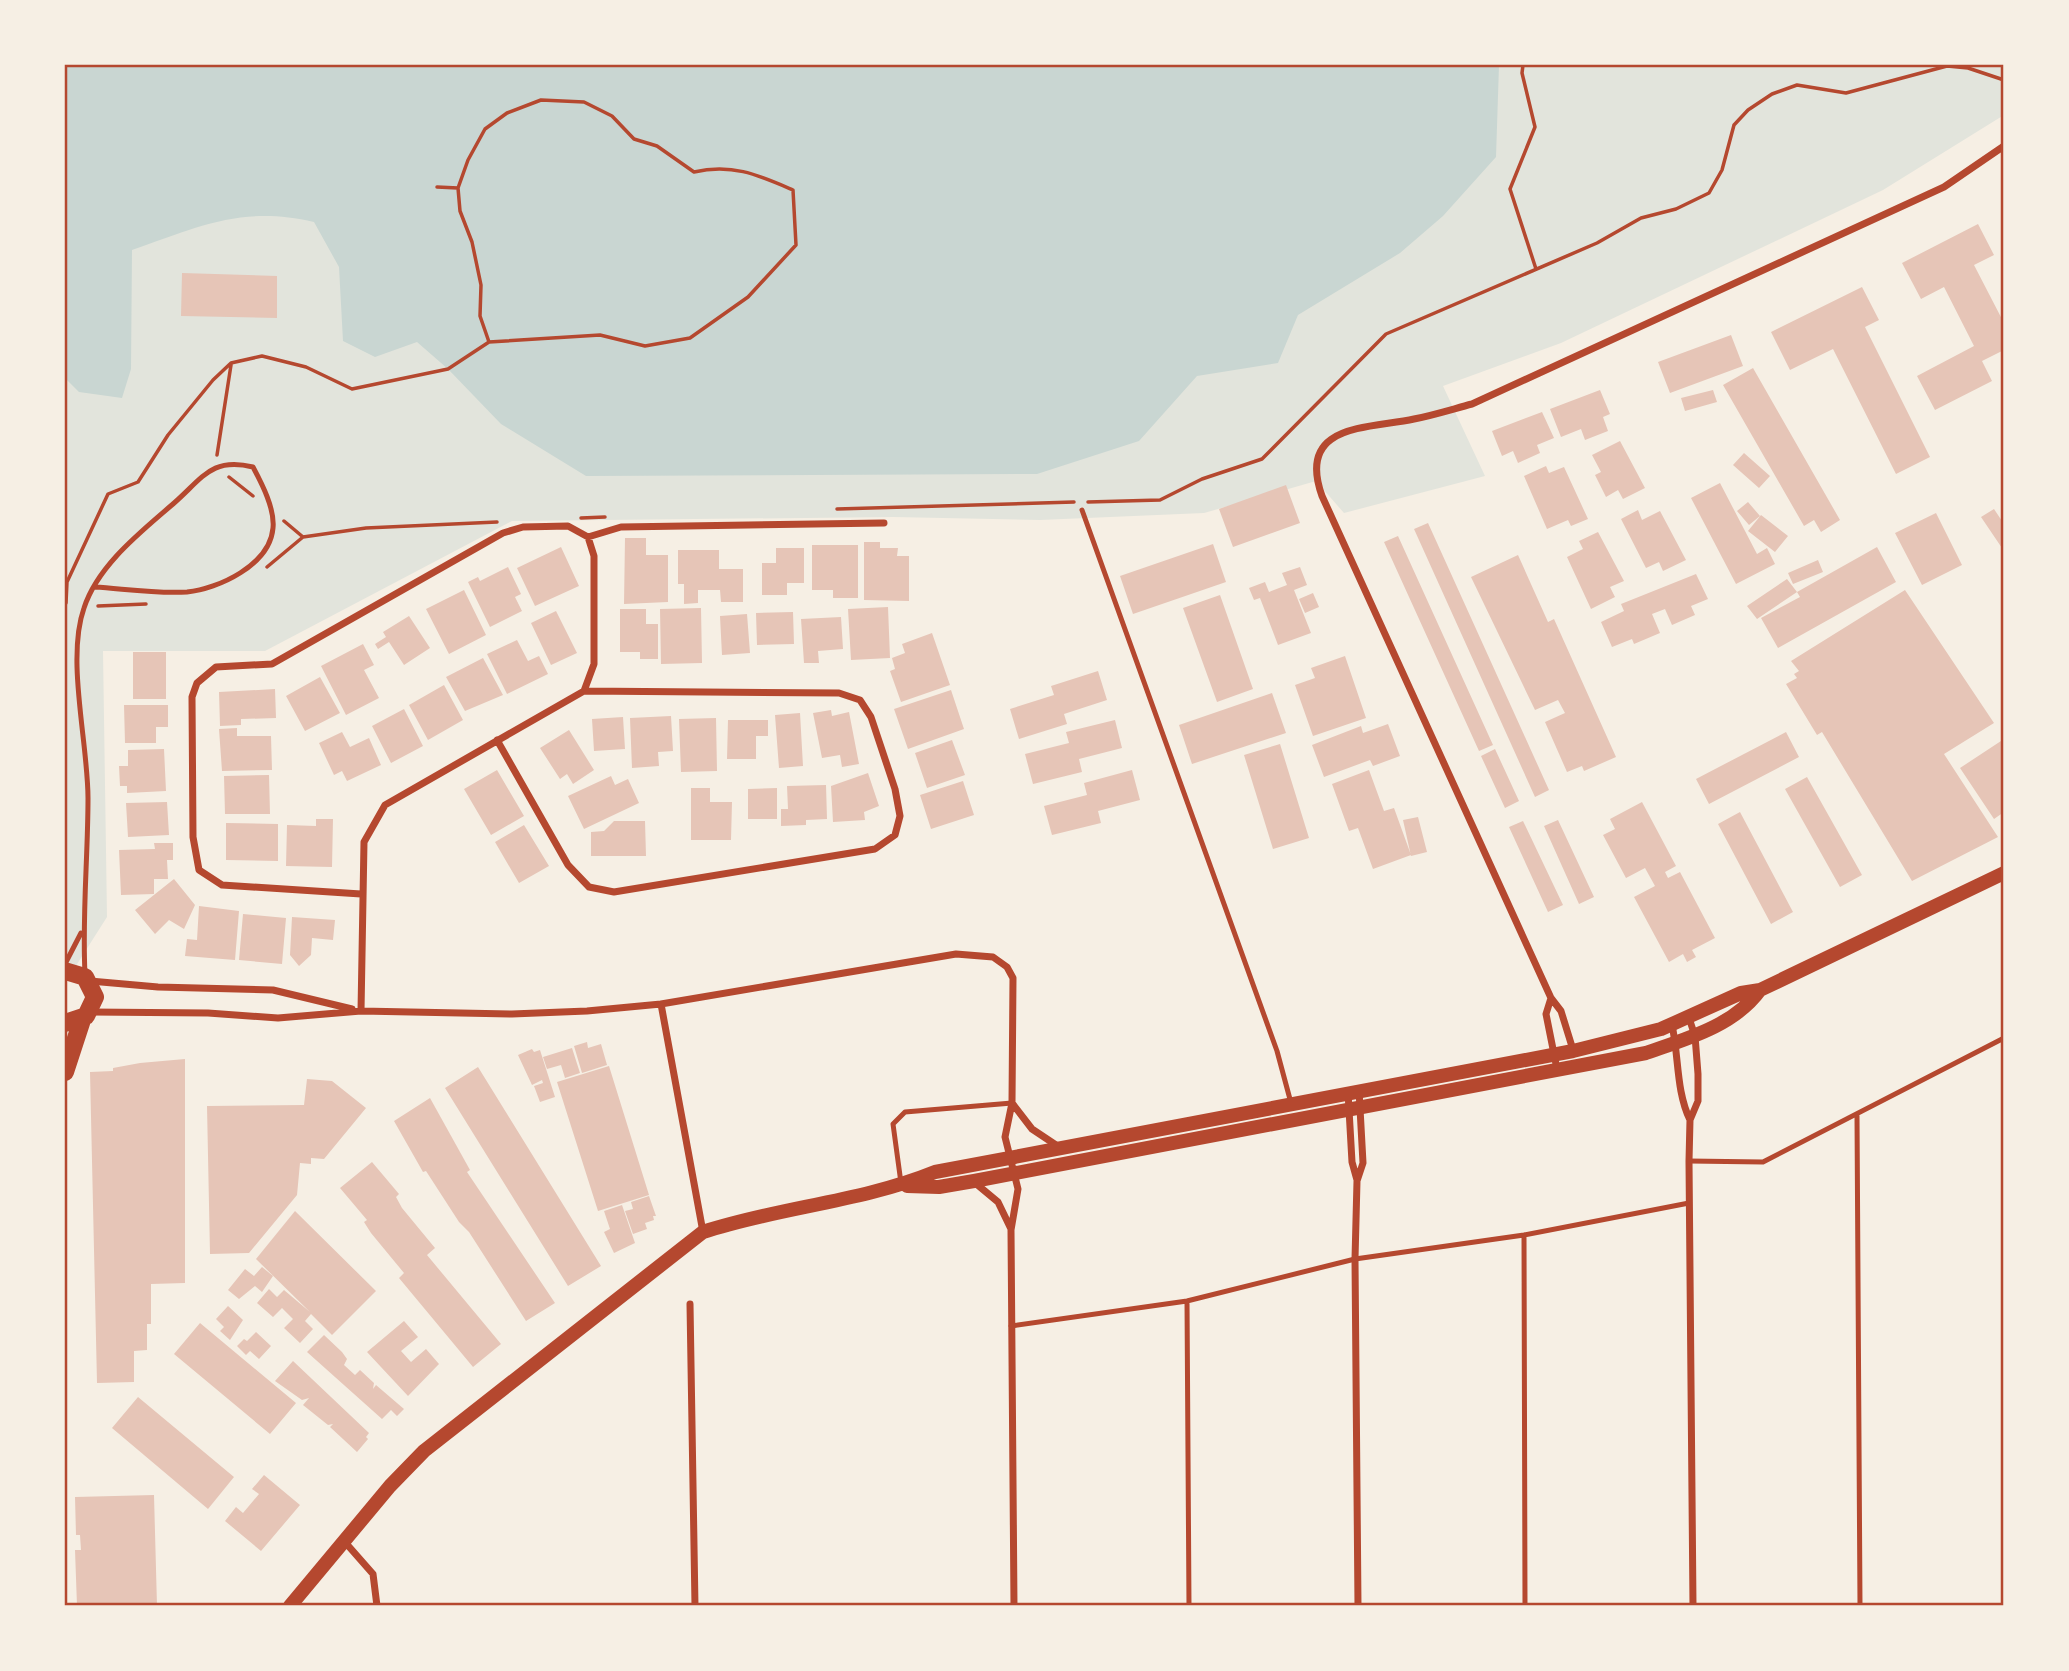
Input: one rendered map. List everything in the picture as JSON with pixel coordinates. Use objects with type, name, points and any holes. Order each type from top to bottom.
[{"type":"main road","points":[[902,1186],[939,1187],[974,1181],[1557,1069],[1575,1058],[1672,1025],[1741,993],[1760,990],[2004,873]]},
{"type":"main road","points":[[65,971],[87,979],[95,997],[79,1018],[65,1072]]},
{"type":"main road","points":[[290,1606],[390,1486],[424,1451],[703,1232],[750,1216],[902,1186],[936,1172],[1009,1156],[1554,1054],[1575,1058],[1646,1053],[1695,1036],[1747,1008],[1760,990]]},
{"type":"street","points":[[1575,1058],[1561,1011],[1551,998],[1322,496],[1316,481],[1321,451],[1333,437],[1358,427],[1413,419],[1472,404],[1944,187],[2004,146]]},
{"type":"street","points":[[588,537],[621,527],[884,523]]},
{"type":"street","points":[[361,894],[222,885],[199,870],[193,837],[192,697],[197,683],[216,667],[272,664],[503,533],[523,527],[568,526],[588,537],[594,555],[594,664],[584,691]]},
{"type":"street","points":[[361,1011],[364,842],[384,805],[497,740],[584,691],[839,693],[860,700],[871,717],[895,789],[900,816],[895,835],[876,849],[614,892],[589,887],[568,865],[497,740]]},
{"type":"street","points":[[79,1018],[208,1013],[278,1018],[361,1011],[512,1014],[661,1004],[956,954],[993,957],[1007,967],[1013,978],[1012,1103],[1005,1137],[1017,1189],[1011,1230],[1014,1606]]},
{"type":"street","points":[[87,979],[158,987],[273,990],[361,1011]]},
{"type":"street","points":[[1551,998],[1546,1014],[1557,1069]]},
{"type":"street","points":[[661,1004],[703,1232]]},
{"type":"street","points":[[1689,1018],[1695,1036],[1698,1101],[1690,1120],[1689,1161],[1693,1606]]},
{"type":"street","points":[[1672,1025],[1682,1103],[1690,1120]]},
{"type":"street","points":[[1353,1091],[1352,1162],[1357,1181],[1355,1259],[1358,1606]]},
{"type":"street","points":[[1353,1091],[1363,1163],[1357,1181]]},
{"type":"street","points":[[1012,1103],[1032,1129],[1059,1147]]},
{"type":"street","points":[[974,1181],[998,1202],[1011,1230]]},
{"type":"street","points":[[690,1304],[695,1606]]},
{"type":"street","points":[[344,1541],[373,1574],[377,1606]]},
{"type":"lane","points":[[87,979],[83,930],[88,797],[79,648],[79,626],[84,605],[95,587],[134,538],[216,465],[236,463],[253,467],[261,484],[273,528],[268,544],[255,562],[234,576],[188,592],[95,587]]},
{"type":"lane","points":[[1082,510],[1277,1051],[1291,1103]]},
{"type":"lane","points":[[65,964],[83,930]]},
{"type":"lane","points":[[1689,1161],[1763,1162],[1857,1116],[2004,1038]]},
{"type":"lane","points":[[902,1186],[893,1124],[905,1112],[1012,1103]]},
{"type":"lane","points":[[1857,1116],[1860,1606]]},
{"type":"lane","points":[[1011,1326],[1187,1301],[1355,1259],[1524,1235],[1689,1203]]},
{"type":"lane","points":[[1524,1235],[1525,1606]]},
{"type":"lane","points":[[1187,1301],[1189,1606]]},
{"type":"path","points":[[1524,65],[1522,73],[1535,127],[1510,189],[1536,269]]},
{"type":"path","points":[[827,509],[1160,500],[1202,479],[1262,459],[1386,334],[1597,243],[1641,218],[1676,209],[1709,193],[1722,170],[1734,125],[1748,110],[1772,94],[1797,85],[1846,93],[1946,65],[1968,68],[2004,80]]},
{"type":"path","points":[[66,603],[67,582],[108,494],[138,482],[168,435],[213,380],[232,363],[262,356],[306,367],[352,389],[448,369],[489,342],[600,335],[645,346],[690,338],[748,297],[796,245],[793,190],[759,175],[718,166],[694,172],[657,146],[634,139],[612,116],[584,102],[541,100],[507,113],[485,129],[468,160],[458,188],[460,211],[472,242],[481,285],[480,316],[489,342]]},
{"type":"path","points":[[437,187],[458,188]]},
{"type":"path","points":[[577,518],[619,517]]},
{"type":"path","points":[[265,570],[303,537],[366,528],[508,521]]},
{"type":"path","points":[[84,605],[132,606],[154,603]]},
{"type":"shaded area","points":[[65,65],[2004,65],[2004,115],[1883,190],[1561,343],[1443,386],[1485,476],[1344,513],[1316,481],[1204,513],[1040,520],[893,517],[512,521],[265,651],[103,651],[107,917],[72,972],[65,967]]},
{"type":"shaded area","points":[[65,65],[1499,65],[1496,157],[1443,216],[1400,253],[1298,315],[1278,363],[1197,376],[1139,441],[1037,474],[586,476],[501,424],[448,369],[417,342],[375,357],[343,341],[339,267],[314,222],[288,217],[242,217],[221,221],[132,250],[131,369],[122,398],[79,392],[65,378]]},
{"type":"building","points":[[1978,224],[1994,255],[1974,265],[2004,323],[2004,350],[1982,361],[1992,381],[1935,410],[1917,376],[1974,346],[1944,287],[1921,299],[1902,263]]},
{"type":"building","points":[[182,273],[277,276],[277,318],[181,316]]},
{"type":"building","points":[[1862,287],[1879,320],[1865,327],[1930,457],[1896,474],[1833,349],[1790,370],[1771,332]]},
{"type":"building","points":[[1731,335],[1743,366],[1670,393],[1658,362]]},
{"type":"building","points":[[1753,368],[1840,520],[1821,532],[1814,520],[1804,526],[1723,385]]},
{"type":"building","points":[[1600,390],[1610,414],[1603,417],[1608,431],[1585,440],[1581,429],[1561,437],[1550,409]]},
{"type":"building","points":[[1713,390],[1717,402],[1685,411],[1681,398]]},
{"type":"building","points":[[1542,412],[1554,438],[1537,445],[1540,453],[1518,463],[1513,451],[1502,456],[1492,431]]},
{"type":"building","points":[[1620,441],[1645,488],[1623,499],[1618,490],[1606,497],[1595,475],[1601,472],[1592,455]]},
{"type":"building","points":[[1744,453],[1770,476],[1759,488],[1733,465]]},
{"type":"building","points":[[1546,466],[1549,473],[1564,467],[1588,519],[1571,526],[1568,520],[1547,529],[1524,476]]},
{"type":"building","points":[[1720,483],[1757,554],[1767,548],[1775,564],[1736,584],[1691,498]]},
{"type":"building","points":[[1286,485],[1300,523],[1233,547],[1219,509]]},
{"type":"building","points":[[1748,502],[1760,516],[1749,525],[1737,511]]},
{"type":"building","points":[[1994,509],[2004,524],[2004,551],[1981,517]]},
{"type":"building","points":[[1638,510],[1642,520],[1660,511],[1686,560],[1663,571],[1659,562],[1646,568],[1621,519]]},
{"type":"building","points":[[1936,513],[1962,565],[1922,585],[1895,533]]},
{"type":"building","points":[[1761,515],[1788,536],[1775,552],[1748,531]]},
{"type":"building","points":[[1428,523],[1549,790],[1535,797],[1414,529]]},
{"type":"building","points":[[1598,532],[1624,581],[1610,587],[1615,597],[1591,609],[1567,557],[1583,549],[1579,541]]},
{"type":"building","points":[[1398,536],[1493,745],[1479,751],[1384,542]]},
{"type":"building","points":[[625,538],[646,538],[646,555],[668,555],[668,602],[624,604]]},
{"type":"building","points":[[864,542],[880,542],[880,548],[898,548],[897,556],[909,556],[909,601],[864,600]]},
{"type":"building","points":[[1213,544],[1226,582],[1133,614],[1120,576]]},
{"type":"building","points":[[812,545],[858,545],[858,598],[833,598],[833,590],[812,590]]},
{"type":"building","points":[[561,547],[579,586],[535,606],[517,568]]},
{"type":"building","points":[[1877,547],[1896,582],[1778,648],[1761,618],[1800,597],[1797,592]]},
{"type":"building","points":[[776,548],[804,548],[804,583],[787,583],[787,595],[762,595],[762,563],[776,563]]},
{"type":"building","points":[[678,550],[719,550],[719,569],[743,569],[743,602],[721,602],[720,590],[698,590],[698,603],[684,604],[684,584],[678,584]]},
{"type":"building","points":[[1518,555],[1548,622],[1554,619],[1616,757],[1584,771],[1582,766],[1567,772],[1545,722],[1565,713],[1558,700],[1535,710],[1471,577]]},
{"type":"building","points":[[1818,560],[1823,572],[1793,584],[1788,573]]},
{"type":"building","points":[[508,567],[521,594],[515,597],[522,611],[490,627],[468,582],[478,577],[480,581]]},
{"type":"building","points":[[1300,567],[1307,585],[1294,590],[1311,633],[1278,645],[1260,598],[1254,600],[1249,588],[1265,582],[1269,592],[1287,585],[1282,573]]},
{"type":"building","points":[[1696,574],[1708,599],[1691,606],[1695,615],[1672,625],[1665,609],[1652,614],[1660,633],[1634,644],[1632,639],[1612,647],[1601,622],[1624,611],[1621,604]]},
{"type":"building","points":[[1787,579],[1797,592],[1757,619],[1747,606]]},
{"type":"building","points":[[464,590],[486,635],[449,654],[426,609]]},
{"type":"building","points":[[1905,590],[1994,723],[1944,754],[1998,837],[1912,881],[1822,732],[1817,735],[1786,684],[1797,678],[1794,674],[1799,671],[1791,661]]},
{"type":"building","points":[[1313,593],[1319,607],[1305,613],[1299,599]]},
{"type":"building","points":[[1220,595],[1253,689],[1217,702],[1183,608]]},
{"type":"building","points":[[888,607],[890,658],[851,660],[848,609]]},
{"type":"building","points":[[701,608],[702,663],[661,664],[660,609]]},
{"type":"building","points":[[620,609],[646,609],[646,624],[658,624],[658,659],[640,659],[640,652],[620,652]]},
{"type":"building","points":[[556,611],[577,653],[551,665],[531,623]]},
{"type":"building","points":[[793,612],[794,644],[757,645],[756,613]]},
{"type":"building","points":[[747,614],[750,653],[722,655],[720,616]]},
{"type":"building","points":[[409,616],[430,648],[404,665],[389,642],[378,649],[375,644],[386,637],[383,632]]},
{"type":"building","points":[[841,617],[843,649],[818,651],[819,663],[804,663],[801,619]]},
{"type":"building","points":[[932,633],[950,685],[901,702],[890,671],[895,669],[892,658],[905,653],[902,644]]},
{"type":"building","points":[[517,640],[528,661],[539,656],[548,674],[507,694],[487,654]]},
{"type":"building","points":[[363,644],[374,665],[364,670],[379,698],[346,715],[321,666]]},
{"type":"building","points":[[133,652],[166,652],[166,699],[133,699]]},
{"type":"building","points":[[1345,656],[1366,718],[1313,736],[1295,685],[1315,678],[1311,668]]},
{"type":"building","points":[[483,658],[503,695],[465,711],[446,677]]},
{"type":"building","points":[[1098,671],[1107,700],[1064,714],[1067,724],[1019,739],[1010,709],[1054,695],[1051,686]]},
{"type":"building","points":[[320,677],[340,713],[305,731],[286,696]]},
{"type":"building","points":[[444,685],[463,720],[428,740],[409,705]]},
{"type":"building","points":[[275,689],[276,718],[241,719],[241,725],[220,726],[219,692]]},
{"type":"building","points":[[951,690],[964,729],[908,749],[894,709]]},
{"type":"building","points":[[1272,693],[1286,733],[1192,764],[1179,725]]},
{"type":"building","points":[[124,705],[168,705],[168,727],[156,727],[156,743],[125,743]]},
{"type":"building","points":[[404,709],[423,746],[391,763],[372,726]]},
{"type":"building","points":[[831,710],[832,716],[849,712],[859,764],[842,767],[840,755],[822,758],[813,713]]},
{"type":"building","points":[[800,713],[803,766],[779,768],[775,715]]},
{"type":"building","points":[[671,716],[673,751],[658,752],[659,766],[632,768],[630,718]]},
{"type":"building","points":[[623,717],[625,749],[594,751],[592,719]]},
{"type":"building","points":[[716,718],[717,771],[681,772],[679,719]]},
{"type":"building","points":[[728,720],[768,720],[768,736],[756,736],[756,759],[727,759]]},
{"type":"building","points":[[1115,720],[1122,748],[1079,759],[1082,772],[1033,784],[1025,754],[1069,743],[1066,732]]},
{"type":"building","points":[[1388,724],[1400,756],[1373,766],[1370,760],[1324,777],[1312,745],[1361,726],[1363,733]]},
{"type":"building","points":[[237,728],[237,736],[271,736],[272,770],[222,771],[219,729]]},
{"type":"building","points":[[569,730],[594,770],[573,784],[567,774],[560,779],[540,748]]},
{"type":"building","points":[[342,732],[350,747],[369,738],[381,765],[347,781],[342,771],[334,775],[319,743]]},
{"type":"building","points":[[1786,732],[1799,757],[1709,804],[1696,779]]},
{"type":"building","points":[[952,740],[965,775],[927,788],[915,753]]},
{"type":"building","points":[[2001,741],[2004,747],[2004,812],[1994,819],[1960,768]]},
{"type":"building","points":[[1280,744],[1309,838],[1273,849],[1244,755]]},
{"type":"building","points":[[164,749],[166,791],[127,793],[127,786],[120,786],[119,766],[128,766],[128,750]]},
{"type":"building","points":[[1495,749],[1519,801],[1505,808],[1481,756]]},
{"type":"building","points":[[497,770],[524,816],[491,835],[464,789]]},
{"type":"building","points":[[1132,770],[1140,800],[1098,811],[1101,823],[1052,835],[1044,806],[1087,795],[1084,783]]},
{"type":"building","points":[[1369,770],[1384,811],[1394,808],[1411,855],[1373,869],[1358,828],[1349,831],[1332,784]]},
{"type":"building","points":[[868,773],[879,806],[864,812],[865,820],[833,822],[831,786]]},
{"type":"building","points":[[269,775],[270,814],[225,814],[224,776]]},
{"type":"building","points":[[611,776],[615,785],[628,779],[639,803],[584,829],[568,796]]},
{"type":"building","points":[[1807,777],[1862,875],[1840,887],[1785,789]]},
{"type":"building","points":[[963,781],[974,815],[931,829],[920,795]]},
{"type":"building","points":[[826,785],[827,819],[806,820],[806,825],[781,826],[781,809],[788,809],[787,786]]},
{"type":"building","points":[[691,788],[710,788],[710,802],[732,802],[731,840],[691,840]]},
{"type":"building","points":[[777,788],[777,819],[748,819],[748,789]]},
{"type":"building","points":[[167,802],[169,835],[128,837],[126,803]]},
{"type":"building","points":[[1642,802],[1676,866],[1665,872],[1668,878],[1680,872],[1715,938],[1692,950],[1696,957],[1687,962],[1683,954],[1669,962],[1634,897],[1655,886],[1645,868],[1626,878],[1603,835],[1615,829],[1610,819]]},
{"type":"building","points":[[1740,812],[1793,912],[1771,924],[1718,824]]},
{"type":"building","points":[[1418,817],[1427,852],[1411,856],[1403,820]]},
{"type":"building","points":[[316,819],[333,819],[332,867],[286,866],[287,825],[316,826]]},
{"type":"building","points":[[1558,820],[1594,897],[1579,904],[1544,826]]},
{"type":"building","points":[[614,821],[645,821],[646,856],[591,856],[591,832],[604,831]]},
{"type":"building","points":[[1523,821],[1563,905],[1548,912],[1509,827]]},
{"type":"building","points":[[226,823],[278,824],[278,861],[226,860]]},
{"type":"building","points":[[524,825],[549,866],[519,883],[495,842]]},
{"type":"building","points":[[154,843],[173,843],[173,860],[167,860],[168,879],[154,879],[154,894],[121,895],[119,850],[155,849]]},
{"type":"building","points":[[174,879],[195,905],[184,929],[169,920],[155,934],[135,910]]},
{"type":"building","points":[[199,906],[239,911],[235,960],[185,956],[187,939],[197,940]]},
{"type":"building","points":[[243,914],[286,918],[282,964],[239,960]]},
{"type":"building","points":[[292,917],[335,920],[333,940],[312,938],[311,955],[299,966],[290,955]]},
{"type":"building","points":[[587,1042],[588,1048],[601,1044],[607,1065],[582,1073],[574,1046]]},
{"type":"building","points":[[572,1048],[580,1073],[565,1078],[561,1065],[547,1069],[543,1057]]},
{"type":"building","points":[[532,1049],[534,1052],[540,1050],[555,1097],[540,1102],[534,1086],[543,1083],[542,1080],[532,1085],[518,1055]]},
{"type":"building","points":[[185,1059],[185,1283],[151,1284],[151,1324],[147,1324],[147,1350],[134,1351],[134,1382],[97,1383],[90,1072],[113,1071],[113,1068],[140,1063]]},
{"type":"building","points":[[609,1066],[649,1195],[598,1211],[557,1082]]},
{"type":"building","points":[[478,1067],[601,1266],[568,1286],[445,1088]]},
{"type":"building","points":[[307,1079],[332,1081],[366,1108],[324,1159],[311,1158],[311,1164],[300,1163],[297,1195],[249,1253],[210,1254],[207,1106],[304,1105]]},
{"type":"building","points":[[430,1098],[470,1170],[467,1172],[555,1303],[526,1321],[469,1232],[459,1222],[426,1171],[423,1172],[394,1121]]},
{"type":"building","points":[[372,1162],[399,1194],[396,1197],[402,1208],[435,1248],[427,1255],[501,1344],[473,1367],[399,1278],[404,1273],[371,1233],[364,1222],[367,1220],[340,1188]]},
{"type":"building","points":[[649,1196],[656,1216],[653,1216],[654,1220],[645,1223],[647,1229],[633,1234],[625,1211],[633,1209],[631,1202]]},
{"type":"building","points":[[622,1205],[635,1243],[614,1253],[604,1232],[610,1229],[604,1211]]},
{"type":"building","points":[[295,1211],[376,1291],[332,1335],[311,1314],[305,1321],[313,1329],[300,1343],[284,1328],[293,1319],[282,1308],[273,1317],[257,1303],[269,1289],[277,1297],[284,1290],[310,1312],[256,1259]]},
{"type":"building","points":[[262,1267],[273,1276],[262,1292],[255,1286],[239,1299],[228,1290],[245,1269],[254,1276]]},
{"type":"building","points":[[228,1306],[243,1320],[230,1340],[220,1331],[224,1327],[216,1319]]},
{"type":"building","points":[[404,1321],[418,1337],[401,1351],[411,1362],[426,1349],[439,1364],[408,1396],[367,1352]]},
{"type":"building","points":[[200,1323],[296,1403],[270,1434],[174,1354]]},
{"type":"building","points":[[256,1332],[271,1346],[259,1359],[250,1351],[246,1355],[237,1346]]},
{"type":"building","points":[[324,1335],[347,1359],[344,1365],[355,1375],[360,1370],[374,1383],[373,1389],[376,1385],[404,1409],[397,1416],[391,1410],[382,1419],[307,1352]]},
{"type":"building","points":[[293,1361],[369,1433],[366,1437],[368,1439],[357,1452],[330,1427],[333,1424],[328,1425],[303,1405],[309,1398],[302,1400],[275,1381]]},
{"type":"building","points":[[138,1397],[234,1477],[208,1509],[112,1428]]},
{"type":"building","points":[[264,1475],[300,1505],[261,1551],[225,1521],[236,1507],[243,1513],[259,1494],[252,1489]]},
{"type":"building","points":[[154,1495],[157,1606],[77,1606],[75,1550],[81,1550],[80,1535],[76,1535],[75,1497]]}]
